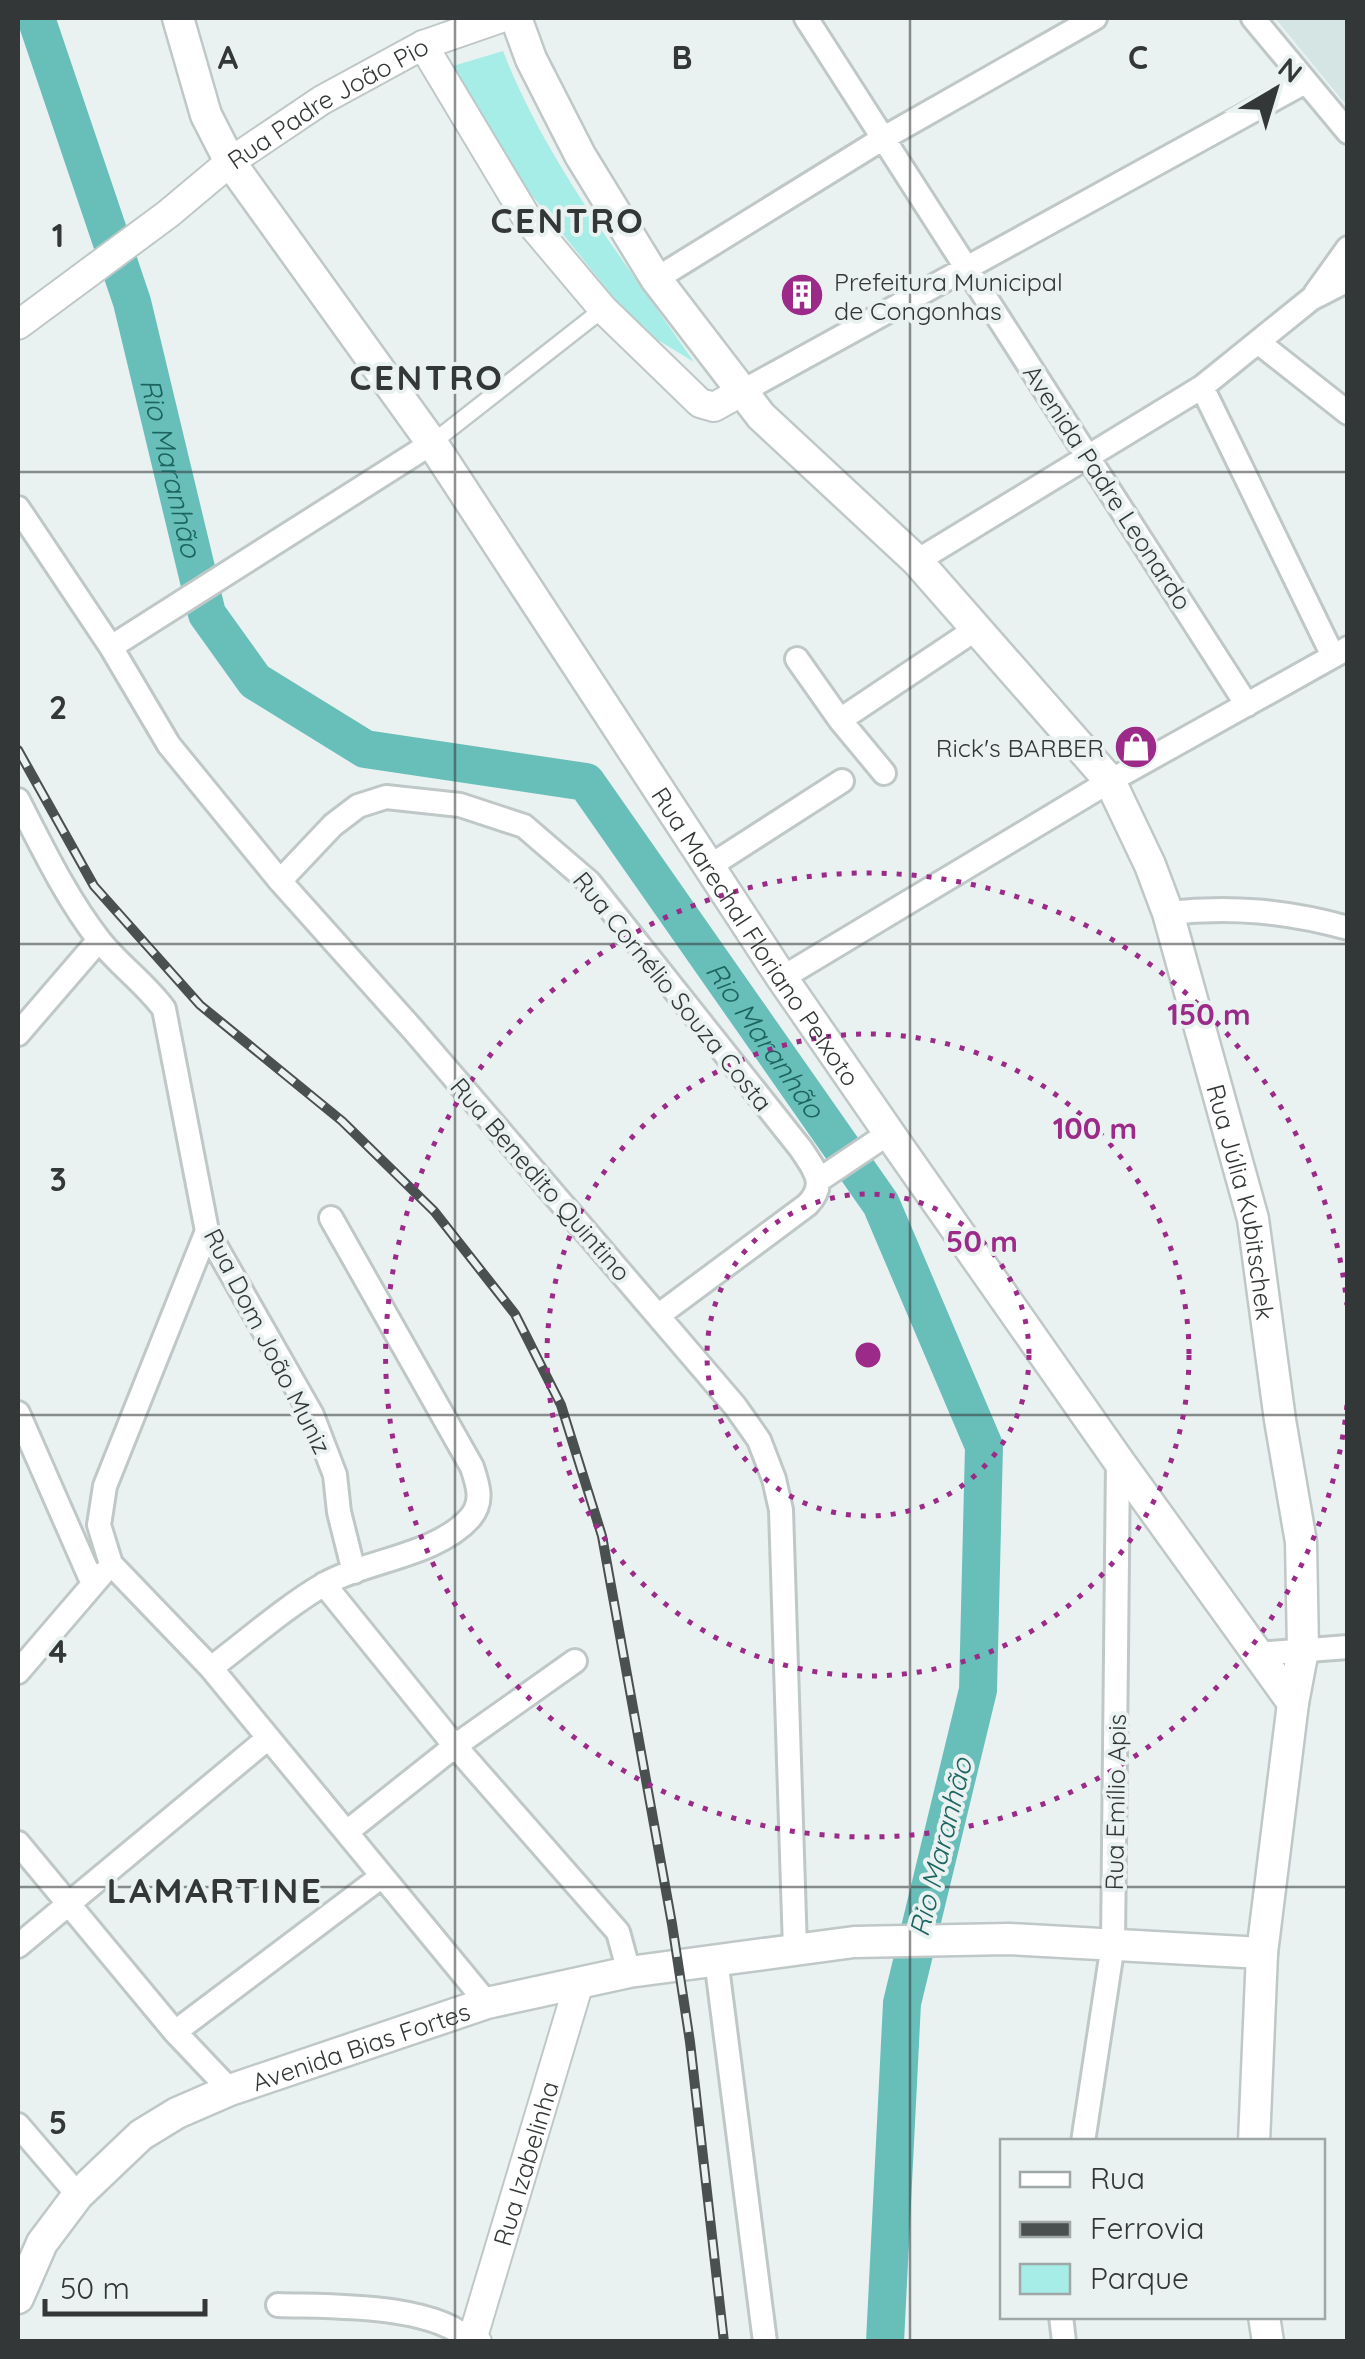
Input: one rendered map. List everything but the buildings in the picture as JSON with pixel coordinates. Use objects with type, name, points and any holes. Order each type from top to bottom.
[{"type":"main road","name":"Rua Marechal Floriano Peixoto","points":[[178,18],[206,116],[230,162],[432,443],[710,866],[880,1138],[1293,1703]]},
{"type":"main road","name":"Rua Júlia Kubitschek","points":[[516,18],[531,58],[580,156],[656,279],[760,416],[917,561],[1110,781],[1168,913],[1253,1218],[1280,1420],[1302,1542],[1303,1650],[1262,1953],[1254,2139]]},
{"type":"main road","name":"Avenida Bias Fortes","points":[[18,2298],[42,2243],[78,2195],[142,2136],[177,2113],[230,2090],[487,2003],[629,1972],[854,1942],[1009,1939],[1262,1953]]},
{"type":"street","name":"Rua Padre João Pio","points":[[19,318],[67,291],[230,162],[322,100],[423,45],[501,18]]},
{"type":"street","name":"Avenida Padre Leonardo","points":[[806,18],[1247,705]]},
{"type":"street","points":[[656,279],[882,139],[1095,18]]},
{"type":"street","points":[[1253,18],[1348,132]]},
{"type":"street","points":[[423,45],[528,220],[602,309],[700,402],[714,406],[1305,82]]},
{"type":"street","points":[[1311,299],[1348,248]]},
{"type":"street","points":[[917,561],[1202,386],[1311,299],[1348,280]]},
{"type":"street","points":[[111,646],[432,443],[602,309]]},
{"type":"street","points":[[1258,342],[1348,413]]},
{"type":"street","points":[[782,978],[1110,781],[1340,652],[1202,386]]},
{"type":"street","name":"Rua Benedito Quintino","points":[[18,508],[111,646],[169,746],[280,881],[703,1366],[759,1440],[781,1510],[795,1949]]},
{"type":"street","points":[[840,720],[976,629]]},
{"type":"street","points":[[797,660],[884,773]]},
{"type":"street","points":[[710,866],[842,781]]},
{"type":"street","name":"Rua Cornélio Souza Costa","points":[[280,881],[358,806],[386,797],[460,806],[524,826],[589,882],[800,1149],[819,1180]]},
{"type":"street","name":"Rua Dom João Muniz","points":[[18,800],[99,940],[152,993],[169,1021],[207,1231],[312,1416],[335,1475],[339,1512],[354,1572]]},
{"type":"street","points":[[1168,913],[1207,908],[1256,909],[1298,914],[1348,928]]},
{"type":"street","points":[[18,1034],[99,940]]},
{"type":"street","points":[[658,1315],[808,1204],[820,1188],[819,1180],[880,1138]]},
{"type":"street","points":[[211,1668],[324,1584],[435,1542],[461,1526],[476,1509],[478,1487],[472,1467],[331,1218]]},
{"type":"street","points":[[207,1231],[105,1486],[100,1505],[101,1539],[111,1564],[211,1668],[487,2003]]},
{"type":"street","points":[[18,1413],[92,1584]]},
{"type":"street","name":"Rua Emílio Apis","points":[[1084,2139],[1113,1944],[1118,1460]]},
{"type":"street","points":[[18,1672],[111,1564]]},
{"type":"street","points":[[324,1584],[455,1746],[618,1932],[629,1972]]},
{"type":"street","points":[[1258,1654],[1348,1648]]},
{"type":"street","points":[[348,1832],[455,1746],[575,1660]]},
{"type":"street","points":[[18,1946],[267,1739]]},
{"type":"street","points":[[18,1843],[176,2032],[230,2090]]},
{"type":"street","points":[[176,2032],[382,1876]]},
{"type":"street","points":[[716,1960],[765,2342]]},
{"type":"street","name":"Rua Izabelinha","points":[[474,2341],[579,1983]]},
{"type":"street","points":[[18,2125],[78,2195]]},
{"type":"street","points":[[278,2306],[378,2309],[415,2315],[474,2341]]},
{"type":"shaded area","points":[[1275,18],[1347,18],[1347,106]]},
{"type":"green space","points":[[503,51],[565,173],[694,362],[638,328],[518,178],[453,66]]},
{"type":"waterway","name":"Rio Maranhão","points":[[36,18],[132,302],[207,614],[255,681],[365,749],[586,782],[881,1204],[984,1446],[978,1690],[902,2003],[885,2342]]},
{"type":"railway","points":[[18,750],[94,886],[200,1005],[342,1121],[434,1211],[515,1314],[561,1405],[602,1536],[672,1924],[690,2042],[724,2342]]},
{"type":"place","name":"Prefeitura Municipal de Congonhas","points":[[802,295]]},
{"type":"place","name":"Rick's BARBER","points":[[1136,747]]},
{"type":"district","name":"CENTRO","points":[[568,220]]},
{"type":"district","name":"CENTRO","points":[[427,377]]},
{"type":"district","name":"LAMARTINE","points":[[215,1890]]}]
